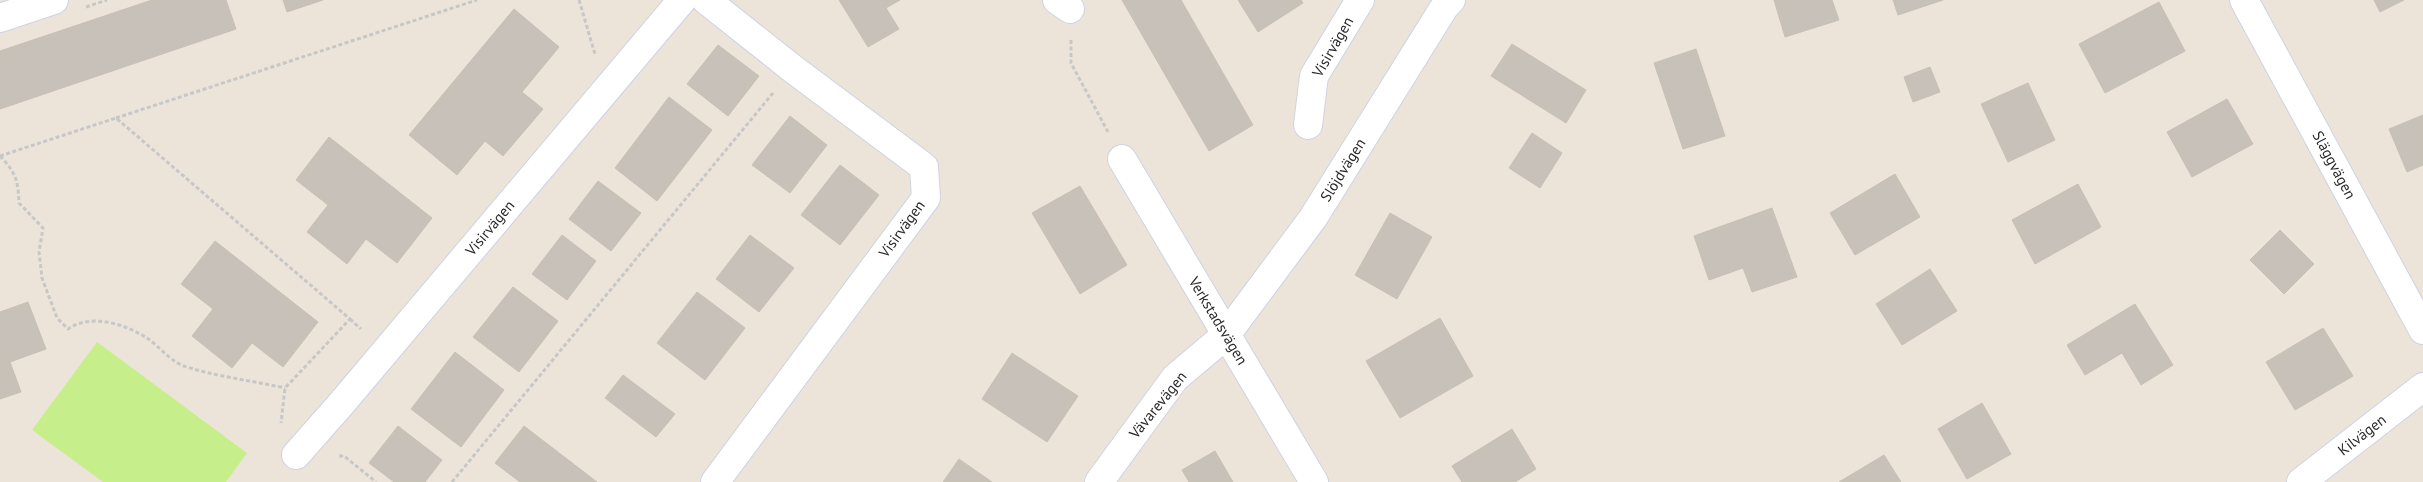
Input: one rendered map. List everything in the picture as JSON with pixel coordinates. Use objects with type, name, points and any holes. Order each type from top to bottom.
[{"type":"street","points":[[0,18],[54,0]]},
{"type":"street","name":"Visirvägen","points":[[296,454],[342,404],[682,0]]},
{"type":"street","name":"Visirvägen","points":[[706,0],[793,69],[924,167],[926,198],[715,482]]},
{"type":"street","name":"Visirvägen","points":[[1308,125],[1314,76],[1360,0]]},
{"type":"street","name":"Slöjdvägen","points":[[1226,335],[1314,218],[1445,6],[1451,0]]},
{"type":"street","name":"Släggvägen","points":[[2244,0],[2423,330]]},
{"type":"street","name":"Verkstadsvägen","points":[[1122,159],[1314,482]]},
{"type":"street","name":"Vävarevägen","points":[[1099,482],[1175,378],[1226,335]]},
{"type":"street","name":"Kilvägen","points":[[2301,482],[2423,387]]},
{"type":"path","points":[[116,118],[350,319],[285,388],[182,365],[146,338],[122,326],[92,320],[78,322],[68,329],[57,318],[42,278],[38,252],[43,228],[19,203],[18,184],[13,170],[0,156],[116,118],[477,0]]},
{"type":"path","points":[[1063,5],[1071,63],[1122,159]]},
{"type":"path","points":[[452,482],[793,69]]},
{"type":"path","points":[[296,454],[344,456],[376,482]]},
{"type":"green space","points":[[97,342],[247,453],[226,482],[103,482],[32,430]]},
{"type":"building","points":[[152,0],[226,0],[236,29],[0,109],[0,51]]},
{"type":"building","points":[[283,0],[323,0],[287,12]]},
{"type":"building","points":[[839,0],[900,0],[886,8],[899,29],[868,47]]},
{"type":"building","points":[[1122,0],[1181,0],[1253,125],[1209,151]]},
{"type":"building","points":[[1238,0],[1301,0],[1303,3],[1258,32]]},
{"type":"building","points":[[1774,0],[1832,0],[1839,20],[1785,37]]},
{"type":"building","points":[[1893,0],[1943,0],[1898,15]]},
{"type":"building","points":[[2374,0],[2404,0],[2380,12]]},
{"type":"building","points":[[2159,2],[2185,51],[2105,93],[2079,44]]},
{"type":"building","points":[[514,9],[559,47],[522,92],[543,109],[503,156],[485,141],[457,175],[409,135]]},
{"type":"building","points":[[1512,44],[1586,90],[1566,123],[1491,76]]},
{"type":"building","points":[[718,45],[759,76],[728,116],[687,84]]},
{"type":"building","points":[[1696,49],[1725,136],[1683,149],[1654,63]]},
{"type":"building","points":[[1930,67],[1940,92],[1913,102],[1904,77]]},
{"type":"building","points":[[2028,83],[2055,140],[2008,162],[1981,104]]},
{"type":"building","points":[[669,97],[712,130],[657,201],[615,168]]},
{"type":"building","points":[[2227,99],[2253,144],[2192,177],[2167,132]]},
{"type":"building","points":[[2423,115],[2423,165],[2407,172],[2389,129]]},
{"type":"building","points":[[790,116],[827,145],[790,193],[752,165]]},
{"type":"building","points":[[1532,133],[1562,153],[1540,188],[1509,168]]},
{"type":"building","points":[[329,137],[432,218],[397,263],[366,239],[347,264],[307,232],[328,205],[296,180]]},
{"type":"building","points":[[840,165],[879,195],[840,245],[801,215]]},
{"type":"building","points":[[1895,174],[1920,217],[1855,255],[1830,213]]},
{"type":"building","points":[[598,181],[641,213],[611,251],[569,219]]},
{"type":"building","points":[[2078,184],[2101,227],[2035,264],[2012,220]]},
{"type":"building","points":[[1080,186],[1127,265],[1080,294],[1032,213]]},
{"type":"building","points":[[1772,208],[1797,277],[1752,292],[1743,268],[1709,280],[1694,236]]},
{"type":"building","points":[[1390,213],[1432,237],[1397,299],[1355,275]]},
{"type":"building","points":[[2280,230],[2314,264],[2284,294],[2250,260]]},
{"type":"building","points":[[562,235],[596,261],[567,300],[532,274]]},
{"type":"building","points":[[750,235],[794,268],[759,312],[716,279]]},
{"type":"building","points":[[215,241],[318,322],[283,367],[252,343],[232,368],[192,336],[213,309],[181,284]]},
{"type":"building","points":[[1930,269],[1957,311],[1902,345],[1876,304]]},
{"type":"building","points":[[513,287],[558,321],[519,372],[473,337]]},
{"type":"building","points":[[697,292],[745,328],[705,380],[657,343]]},
{"type":"building","points":[[28,302],[46,349],[10,362],[21,392],[0,399],[0,312]]},
{"type":"building","points":[[2135,304],[2173,365],[2141,385],[2122,353],[2085,375],[2067,345]]},
{"type":"building","points":[[1440,318],[1473,376],[1400,418],[1366,361]]},
{"type":"building","points":[[2323,328],[2353,376],[2295,410],[2266,362]]},
{"type":"building","points":[[455,352],[504,390],[461,447],[411,409]]},
{"type":"building","points":[[1012,353],[1078,396],[1047,442],[982,399]]},
{"type":"building","points":[[623,375],[675,414],[656,437],[605,398]]},
{"type":"building","points":[[1982,403],[2011,454],[1967,479],[1938,429]]},
{"type":"building","points":[[398,426],[442,460],[425,482],[394,482],[369,463]]},
{"type":"building","points":[[524,426],[597,482],[520,482],[495,463]]},
{"type":"building","points":[[1512,429],[1536,469],[1515,482],[1462,482],[1452,466]]},
{"type":"building","points":[[1215,451],[1233,482],[1189,482],[1182,470]]},
{"type":"building","points":[[1884,455],[1901,482],[1839,482]]},
{"type":"building","points":[[959,459],[992,482],[943,482]]}]
